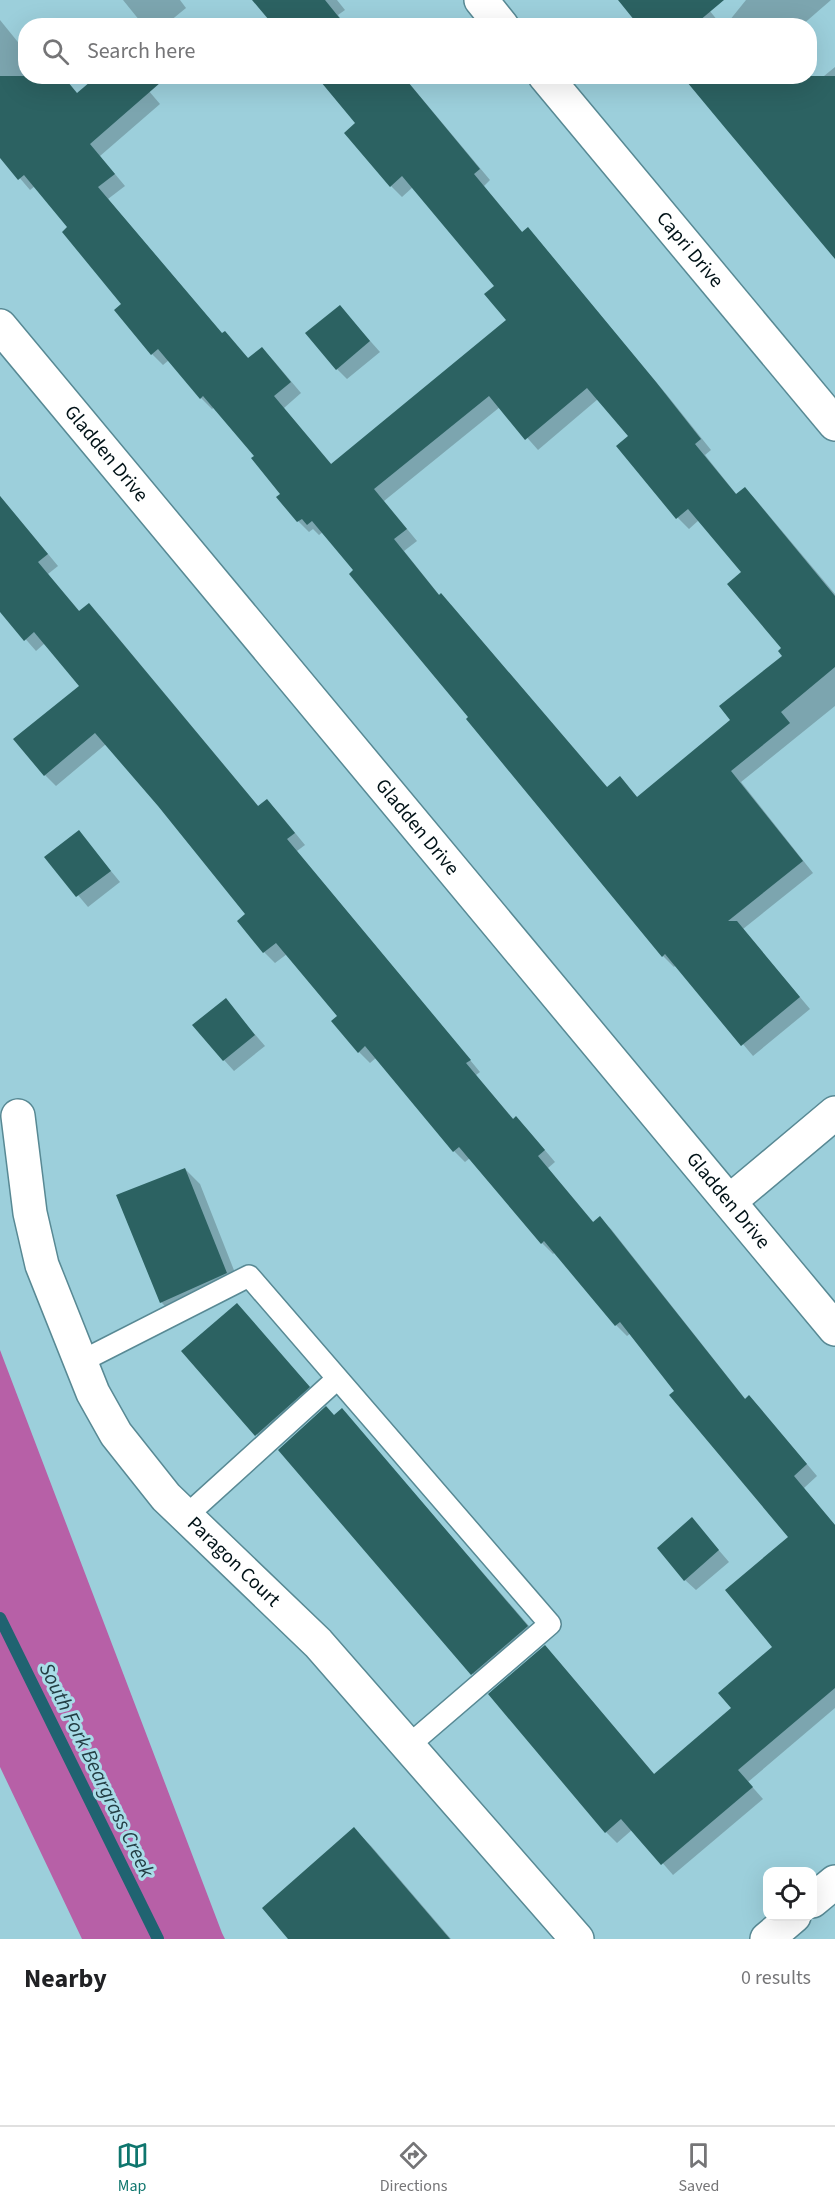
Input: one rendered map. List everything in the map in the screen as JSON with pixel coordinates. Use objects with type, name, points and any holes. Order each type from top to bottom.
[{"type":"street","points":[[481,0],[496,18]]},
{"type":"street","name":"Capri Drive","points":[[552,84],[835,424]]},
{"type":"street","name":"Gladden Drive","points":[[0,326],[835,1329]]},
{"type":"street","points":[[730,1201],[835,1113]]},
{"type":"street","name":"Paragon Court","points":[[18,1116],[30,1213],[42,1265],[93,1393],[116,1434],[142,1470],[186,1516],[318,1643],[577,1939]]},
{"type":"street","points":[[817,1897],[835,1881]]},
{"type":"street","points":[[767,1939],[789,1921]]},
{"type":"lane","points":[[80,1362],[249,1276],[550,1624],[408,1746]]},
{"type":"lane","points":[[186,1516],[337,1379]]},
{"type":"shaded area","points":[[0,1350],[225,1939],[82,1939],[0,1767]]},
{"type":"building","points":[[252,0],[325,0],[340,18],[267,18]]},
{"type":"building","points":[[618,0],[724,0],[703,18],[633,18]]},
{"type":"building","points":[[0,76],[18,76],[18,84],[70,84],[77,93],[88,84],[159,84],[90,144],[115,174],[98,187],[222,333],[225,331],[248,358],[262,347],[291,382],[274,396],[331,464],[506,320],[484,294],[494,286],[402,176],[390,187],[344,133],[355,123],[323,84],[410,84],[480,169],[474,174],[522,232],[528,227],[656,382],[701,439],[695,444],[736,494],[745,487],[835,596],[835,667],[781,712],[790,723],[731,771],[803,861],[728,921],[737,921],[800,997],[741,1046],[665,954],[662,957],[466,719],[468,717],[349,574],[353,570],[312,521],[307,525],[302,519],[297,522],[276,497],[280,494],[251,458],[254,456],[203,396],[200,399],[158,349],[151,355],[114,310],[121,304],[62,232],[67,227],[24,175],[18,180],[0,158]],"holes":[[[587,388],[628,436],[616,446],[676,519],[688,509],[741,572],[727,584],[781,648],[778,651],[782,656],[719,706],[730,720],[637,797],[620,776],[607,787],[441,593],[439,595],[394,539],[407,529],[374,489],[489,396],[525,440]]]},
{"type":"building","points":[[817,76],[835,76],[835,259],[689,84],[817,84]]},
{"type":"building","points":[[340,305],[370,341],[336,370],[305,333]]},
{"type":"building","points":[[0,496],[48,554],[38,562],[79,611],[89,603],[258,806],[267,799],[295,833],[287,839],[471,1060],[466,1063],[513,1119],[516,1116],[545,1150],[538,1156],[593,1222],[600,1216],[745,1399],[749,1395],[807,1464],[794,1476],[835,1525],[835,1688],[738,1770],[753,1787],[661,1865],[621,1819],[605,1833],[488,1694],[545,1645],[654,1774],[731,1708],[718,1693],[772,1647],[725,1590],[788,1537],[669,1395],[674,1391],[620,1322],[615,1326],[544,1241],[541,1244],[459,1147],[453,1152],[365,1046],[358,1053],[331,1021],[337,1016],[276,943],[263,953],[237,921],[245,914],[158,806],[95,733],[44,776],[13,739],[79,686],[34,632],[24,641],[0,612]]},
{"type":"building","points":[[79,830],[111,871],[76,897],[44,857]]},
{"type":"building","points":[[226,998],[255,1035],[223,1061],[192,1025]]},
{"type":"building","points":[[185,1168],[227,1273],[160,1303],[116,1195]]},
{"type":"building","points":[[237,1303],[310,1387],[255,1436],[181,1351]]},
{"type":"building","points":[[326,1406],[334,1415],[342,1408],[528,1626],[471,1675],[278,1450]]},
{"type":"building","points":[[692,1517],[719,1550],[684,1581],[657,1548]]},
{"type":"building","points":[[354,1827],[450,1939],[288,1939],[262,1908]]},
{"type":"waterway","name":"South Fork Beargrass Creek","points":[[0,1618],[158,1939]]}]
